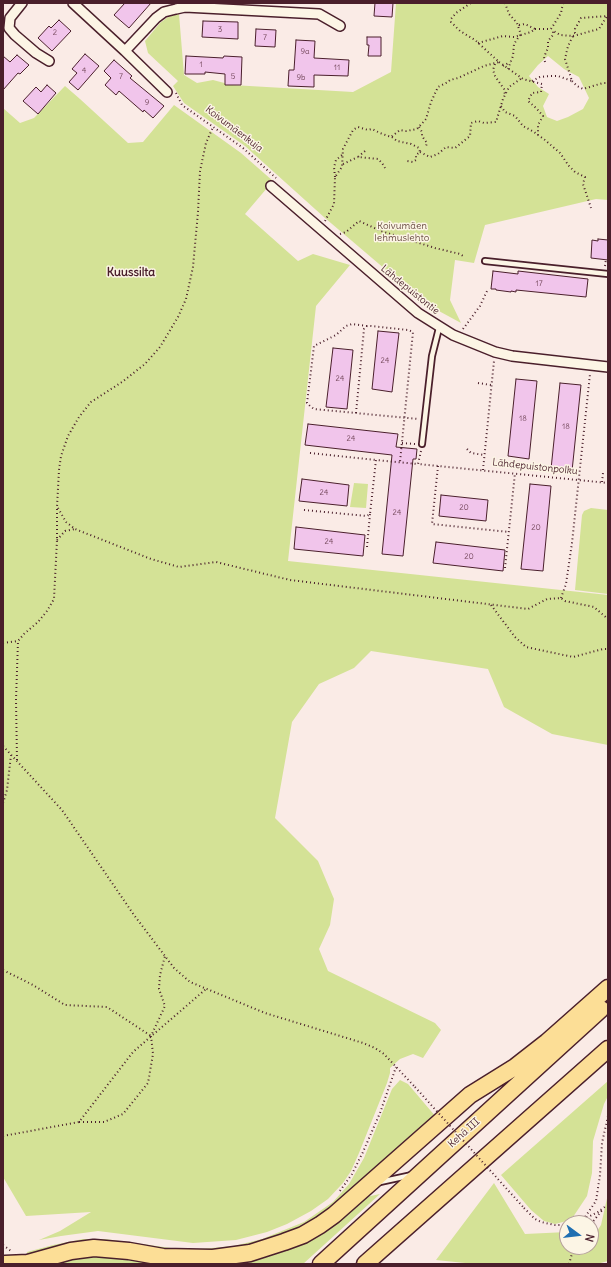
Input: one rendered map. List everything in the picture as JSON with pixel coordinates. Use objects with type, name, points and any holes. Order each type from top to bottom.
[{"type":"highway","points":[[5,1264],[28,1263],[71,1251],[94,1248],[163,1257],[197,1259],[213,1258],[250,1253],[284,1242],[320,1225],[334,1215],[470,1095],[514,1068],[547,1042],[608,988]]},
{"type":"highway","name":"Kehä III","points":[[321,1264],[608,1003]]},
{"type":"highway","points":[[365,1264],[608,1050]]},
{"type":"street","points":[[22,3],[10,18],[9,28],[36,53],[49,61]]},
{"type":"street","points":[[73,3],[166,91]]},
{"type":"street","points":[[125,51],[156,18],[164,12],[183,8],[194,7],[319,14],[340,26]]},
{"type":"street","name":"Lähdepuistontie","points":[[275,183],[418,313],[439,328],[467,342],[495,352],[608,367]]},
{"type":"lane","points":[[485,261],[608,274]]},
{"type":"lane","points":[[422,444],[432,356],[439,328]]},
{"type":"lane","points":[[370,1184],[421,1173]]},
{"type":"path","points":[[471,3],[457,12],[451,19],[451,22],[478,43],[503,66],[522,78],[531,82],[542,84],[543,86],[541,92],[532,93],[528,101],[543,116],[538,125],[538,135]]},
{"type":"path","points":[[505,3],[509,14],[517,23],[520,35],[514,44],[508,69]]},
{"type":"path","points":[[551,30],[561,13],[563,3]]},
{"type":"path","points":[[517,23],[535,28],[551,30],[560,35],[573,36],[599,29],[608,16]]},
{"type":"path","points":[[577,34],[575,33],[575,29],[581,18],[608,16]]},
{"type":"path","points":[[478,43],[503,36],[514,37],[531,32],[535,28]]},
{"type":"path","points":[[545,62],[544,57],[548,48],[548,41],[554,32],[551,30]]},
{"type":"path","points":[[573,36],[569,43],[565,59],[572,80],[577,86],[583,89],[608,83]]},
{"type":"path","points":[[392,137],[400,130],[411,130],[419,127],[426,119],[431,102],[438,87],[450,80],[484,66],[499,62]]},
{"type":"path","points":[[503,66],[510,62]]},
{"type":"path","points":[[495,64],[493,70],[494,76],[504,89],[505,95]]},
{"type":"path","points":[[531,82],[540,77],[550,76],[558,76],[572,80]]},
{"type":"path","points":[[343,164],[342,155],[346,142],[356,128],[365,128],[368,130],[372,129],[392,137],[397,141],[418,146],[420,152],[430,157],[436,155],[446,147],[458,147],[462,141],[470,136],[471,123],[478,121],[484,123],[496,122],[498,112],[510,86],[522,78]]},
{"type":"path","name":"Koivumäenkuja","points":[[166,91],[174,90],[182,105],[243,148],[275,183]]},
{"type":"path","points":[[501,106],[506,112],[515,116],[523,126],[538,135],[560,153],[575,172],[585,177],[583,184],[591,208]]},
{"type":"path","points":[[17,760],[16,700],[18,641],[38,622],[54,599],[57,507],[61,456],[72,426],[79,416],[91,402],[122,382],[145,364],[160,347],[178,317],[186,299],[193,267],[200,171],[206,142],[213,127]]},
{"type":"path","points":[[419,127],[422,132],[422,136],[427,143],[426,146]]},
{"type":"path","points":[[335,177],[343,164],[358,157],[366,151]]},
{"type":"path","points":[[407,161],[414,161],[417,153],[420,152]]},
{"type":"path","points":[[319,217],[325,222],[334,204],[334,167],[336,160],[342,155]]},
{"type":"path","points":[[358,157],[378,159],[385,168]]},
{"type":"path","points":[[344,239],[339,234],[346,232],[359,221],[381,231],[463,256]]},
{"type":"path","points":[[463,329],[480,306],[487,291]]},
{"type":"path","points":[[400,462],[405,418],[413,332],[408,330],[352,324],[346,326],[336,335],[314,346],[308,403],[310,406],[314,408],[356,413],[405,418],[425,420]]},
{"type":"path","points":[[356,413],[363,333],[367,326]]},
{"type":"path","points":[[458,326],[469,332]]},
{"type":"path","name":"Lähdepuistonpolku","points":[[495,352],[483,470],[608,483]]},
{"type":"path","points":[[561,598],[566,584],[591,365]]},
{"type":"path","points":[[478,383],[491,385]]},
{"type":"path","points":[[402,443],[422,444],[418,464]]},
{"type":"path","points":[[467,449],[472,453],[484,455]]},
{"type":"path","points":[[310,453],[483,470]]},
{"type":"path","points":[[366,547],[376,460]]},
{"type":"path","points":[[438,466],[432,524],[509,532]]},
{"type":"path","points":[[505,568],[515,473]]},
{"type":"path","points":[[602,482],[603,473]]},
{"type":"path","points":[[57,507],[66,522],[75,529],[151,559],[179,567],[216,562],[290,580],[528,609],[547,599],[561,598],[566,601],[594,607],[608,619]]},
{"type":"path","points":[[304,510],[367,516],[370,514]]},
{"type":"path","points":[[57,540],[65,531],[75,529]]},
{"type":"path","points":[[490,605],[515,637],[526,647],[573,656],[608,649]]},
{"type":"path","points":[[3,643],[18,641]]},
{"type":"path","points":[[3,746],[62,810],[134,915],[174,968],[190,982],[265,1014],[363,1043],[380,1051],[415,1087],[535,1219],[541,1222],[559,1225]]},
{"type":"path","points":[[3,803],[7,790],[11,755]]},
{"type":"path","points":[[3,1136],[79,1122],[104,1122],[123,1114],[148,1083],[153,1054],[151,1036],[165,1006],[159,989],[160,975],[165,956]]},
{"type":"path","points":[[3,970],[33,985],[65,1006],[107,1007],[151,1036]]},
{"type":"path","points":[[79,1122],[133,1052],[206,989]]},
{"type":"path","points":[[340,1191],[352,1174],[363,1152],[380,1113],[396,1067]]},
{"type":"path","points":[[586,1215],[596,1201],[600,1176],[602,1143],[608,1116]]},
{"type":"path","points":[[592,1215],[607,1205]]},
{"type":"path","points":[[599,1215],[607,1205]]},
{"type":"path","points":[[3,1245],[11,1251],[16,1252]]},
{"type":"green space","name":"Koivumäen lehmuslehto","points":[[396,3],[608,3],[608,200],[596,199],[485,225],[474,263],[455,260],[450,300],[461,323],[426,304],[325,218],[245,146],[184,103],[173,86],[178,81],[148,53],[145,41],[160,23],[168,17],[179,14],[184,75],[197,83],[213,80],[232,85],[353,92],[391,72]],"holes":[[[548,56],[564,69],[579,77],[589,98],[583,109],[557,121],[547,117],[543,106],[549,94],[538,87],[529,76]]]},
{"type":"green space","points":[[65,86],[128,143],[143,142],[174,105],[241,153],[273,181],[245,214],[298,261],[313,254],[350,265],[316,306],[288,561],[608,595],[608,745],[552,734],[504,707],[488,669],[371,651],[354,668],[319,684],[292,722],[275,818],[318,861],[334,899],[330,925],[319,949],[328,971],[435,1023],[441,1030],[423,1058],[413,1054],[400,1059],[390,1068],[387,1083],[351,1171],[343,1183],[328,1199],[311,1211],[287,1224],[267,1232],[236,1240],[193,1243],[98,1231],[39,1240],[60,1231],[91,1212],[26,1216],[3,1177],[3,108],[20,123],[34,118]]},
{"type":"green space","points":[[354,483],[368,484],[366,508],[350,507]]},
{"type":"green space","points":[[591,508],[608,510],[608,594],[575,590],[582,515],[584,511]]},
{"type":"green space","points":[[400,1080],[408,1084],[436,1117],[355,1190],[315,1220],[289,1234],[233,1250],[28,1257],[27,1252],[83,1239],[105,1239],[171,1248],[200,1249],[234,1246],[262,1239],[304,1222],[333,1202],[349,1184],[364,1158],[392,1089]]},
{"type":"green space","points":[[608,1081],[608,1096],[604,1104],[593,1141],[592,1173],[587,1196],[574,1215],[559,1215],[559,1223],[555,1224],[544,1221],[531,1210],[501,1175]]},
{"type":"green space","points":[[494,1183],[525,1234],[559,1232],[559,1255],[599,1255],[599,1228],[608,1194],[608,1261],[597,1264],[475,1264],[436,1260]]},
{"type":"green space","points":[[380,1194],[303,1264],[224,1264],[366,1197]]},
{"type":"green space","points":[[89,1254],[176,1264],[42,1264]]},
{"type":"building","points":[[125,3],[151,3],[129,28],[114,15]]},
{"type":"building","points":[[375,3],[393,3],[392,17],[374,16]]},
{"type":"building","points":[[59,20],[71,31],[52,51],[38,38],[49,26],[51,28]]},
{"type":"building","points":[[203,21],[238,22],[238,39],[202,37]]},
{"type":"building","points":[[256,29],[276,30],[275,47],[255,46]]},
{"type":"building","points":[[367,37],[381,37],[381,56],[368,56],[369,45],[367,45]]},
{"type":"building","points":[[296,40],[315,41],[314,58],[349,60],[348,76],[314,75],[314,87],[288,86],[289,70],[294,70]]},
{"type":"building","points":[[85,54],[99,66],[78,90],[69,82],[77,73],[72,69]]},
{"type":"building","points":[[17,55],[29,65],[20,74],[18,73],[3,90],[3,56],[10,62]]},
{"type":"building","points":[[186,56],[223,58],[224,56],[242,57],[241,85],[225,85],[225,74],[205,72],[205,74],[185,74]]},
{"type":"building","points":[[114,60],[132,76],[130,78],[164,106],[153,118],[144,110],[143,112],[119,91],[116,95],[105,85],[111,78],[104,71]]},
{"type":"building","points":[[47,85],[56,93],[38,114],[23,101],[36,87],[41,92]]},
{"type":"building","points":[[598,239],[608,240],[608,260],[591,258],[592,240],[598,241]]},
{"type":"building","points":[[493,271],[518,274],[518,271],[588,279],[586,297],[516,290],[516,292],[511,292],[491,289]]},
{"type":"building","points":[[378,331],[399,333],[392,392],[372,389]]},
{"type":"building","points":[[333,348],[353,350],[347,409],[326,407]]},
{"type":"building","points":[[516,379],[537,381],[529,459],[508,456]]},
{"type":"building","points":[[560,383],[581,385],[572,471],[551,469]]},
{"type":"building","points":[[308,424],[398,434],[396,447],[417,449],[416,459],[413,459],[403,556],[382,554],[392,455],[305,445]]},
{"type":"building","points":[[302,479],[349,485],[347,506],[299,501]]},
{"type":"building","points":[[530,484],[551,486],[543,571],[521,569]]},
{"type":"building","points":[[441,495],[488,500],[486,521],[439,516]]},
{"type":"building","points":[[296,527],[365,535],[363,556],[294,549]]},
{"type":"building","points":[[436,542],[505,550],[503,571],[433,563]]},
{"type":"district","name":"Kuussilta","points":[[131,273]]}]
